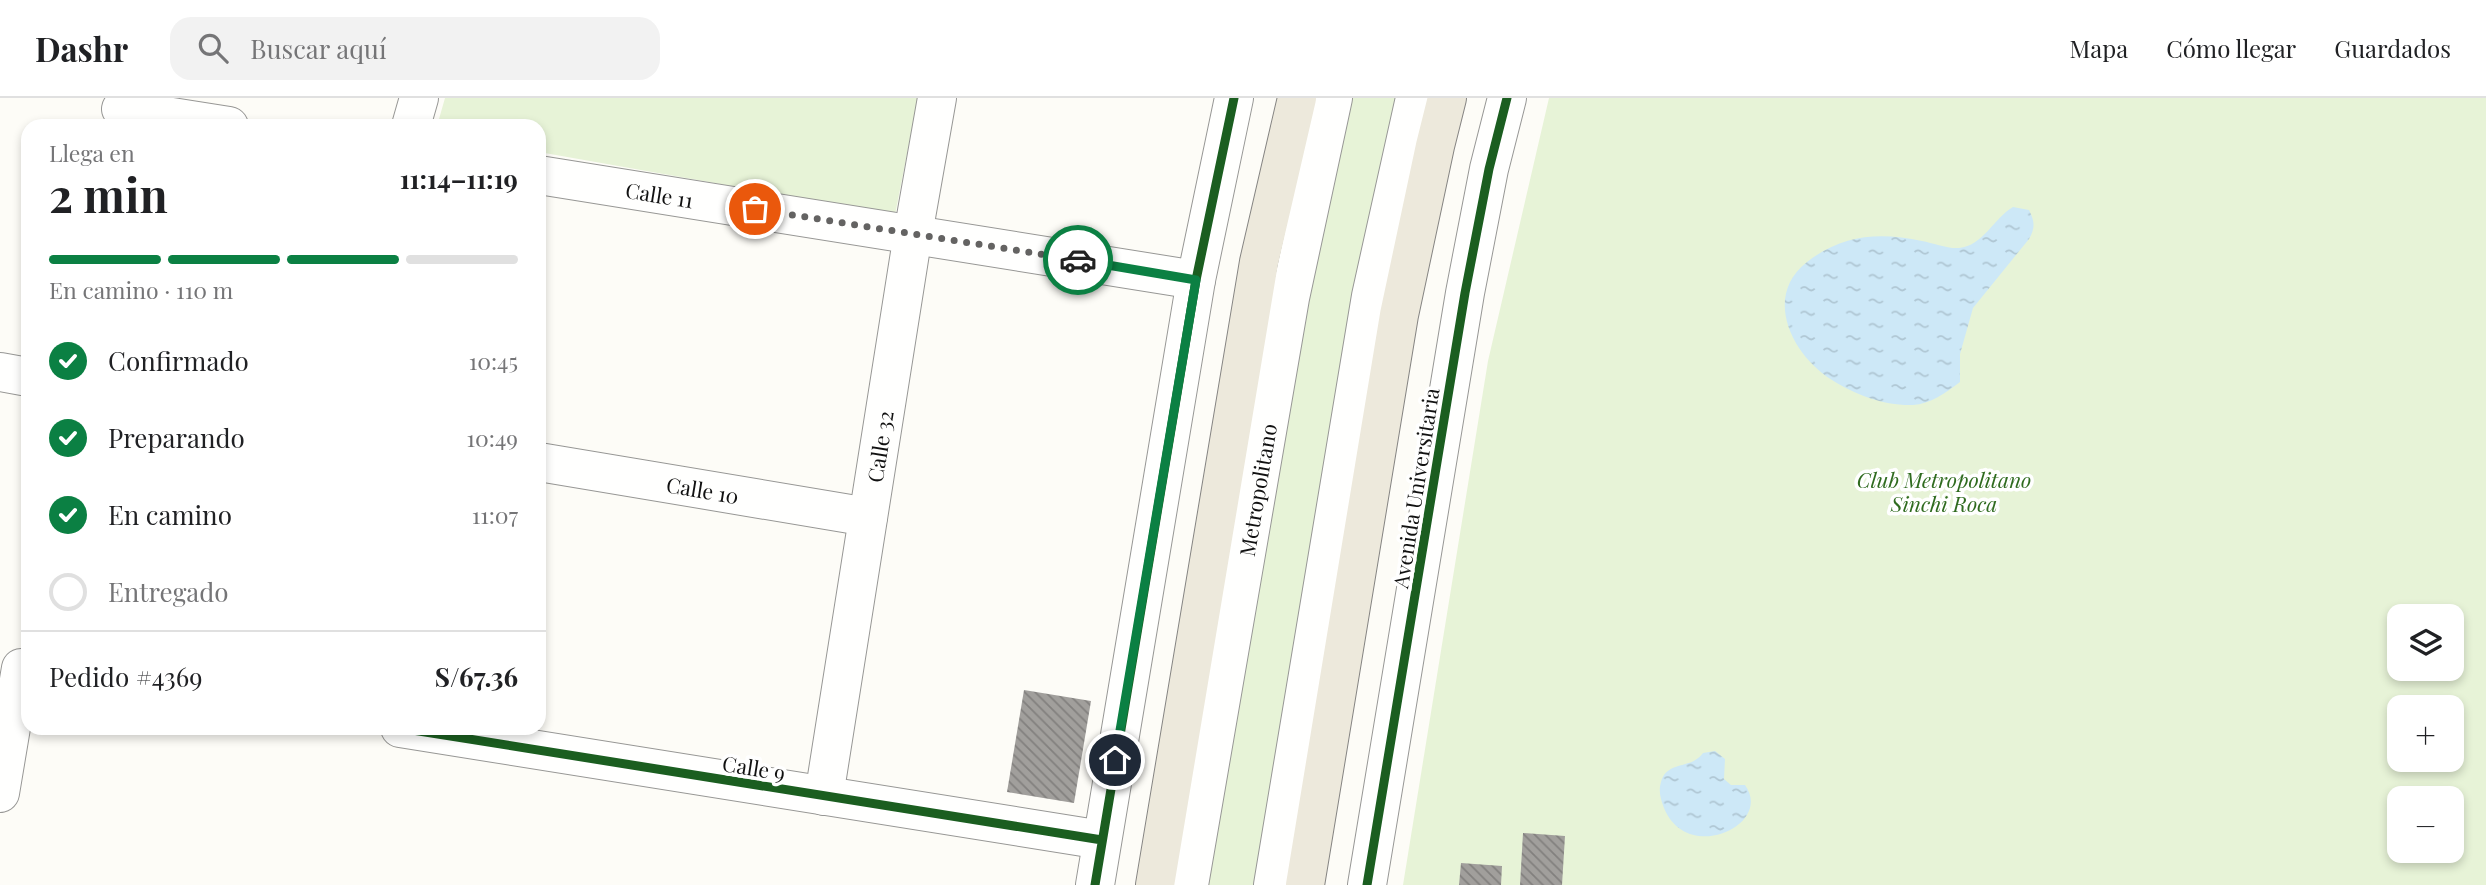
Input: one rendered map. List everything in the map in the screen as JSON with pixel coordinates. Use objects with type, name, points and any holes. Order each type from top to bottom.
[{"type":"main road","points":[[1155,885],[1259,262],[1297,98]]},
{"type":"main road","name":"Avenida Universitaria","points":[[1305,885],[1399,316],[1447,98]]},
{"type":"street","points":[[413,119],[419,98]]},
{"type":"street","name":"Calle 32","points":[[824,796],[937,98]]},
{"type":"street","points":[[1095,885],[1196,280],[1234,98]]},
{"type":"street","name":"Metropolitano","points":[[1189,885],[1290,298],[1333,98]]},
{"type":"street","points":[[1273,885],[1371,296],[1415,98]]},
{"type":"street","name":"Avenida Universitaria","points":[[1367,885],[1465,293],[1489,169],[1507,98]]},
{"type":"street","points":[[120,111],[178,119]]},
{"type":"street","name":"Calle 11","points":[[546,176],[1196,280]]},
{"type":"street","points":[[0,372],[21,376]]},
{"type":"street","name":"Calle 10","points":[[546,463],[868,517]]},
{"type":"street","points":[[0,793],[16,667]]},
{"type":"street","name":"Calle 9","points":[[444,735],[1102,840]]},
{"type":"green space","points":[[445,98],[918,98],[895,215],[546,153],[546,119],[439,119]]},
{"type":"green space","points":[[1346,98],[1401,98],[1258,885],[1204,885],[1264,521]]},
{"type":"green space","name":"Club Metropolitano Sinchi Roca","points":[[1549,98],[2486,98],[2486,885],[1403,885],[1488,361]]},
{"type":"water","points":[[2013,207],[2029,210],[2034,225],[2032,232],[1973,308],[1960,354],[1960,382],[1943,394],[1926,403],[1913,405],[1892,404],[1861,395],[1832,380],[1818,369],[1795,341],[1788,325],[1786,292],[1794,276],[1807,262],[1821,253],[1848,241],[1877,236],[1906,238],[1959,248],[1982,237]]},
{"type":"water","points":[[1715,751],[1725,759],[1724,779],[1731,785],[1745,785],[1751,800],[1748,813],[1738,825],[1724,833],[1707,836],[1690,834],[1675,825],[1664,808],[1660,792],[1661,782],[1668,771],[1692,762],[1703,753]]},
{"type":"building","points":[[1024,690],[1091,701],[1074,803],[1007,792]]},
{"type":"building","points":[[1523,833],[1565,836],[1562,885],[1520,885]]},
{"type":"building","points":[[1461,863],[1502,866],[1501,885],[1459,885]]},
{"type":"cycle path","points":[[1095,885],[1196,280],[1234,98]]},
{"type":"cycle path","points":[[1367,885],[1465,293],[1489,169],[1507,98]]},
{"type":"cycle path","points":[[444,735],[1102,840]]},
{"type":"way so far","points":[[755,209],[1078,260]]},
{"type":"route","points":[[1078,260],[1196,280],[1115,760]]}]
